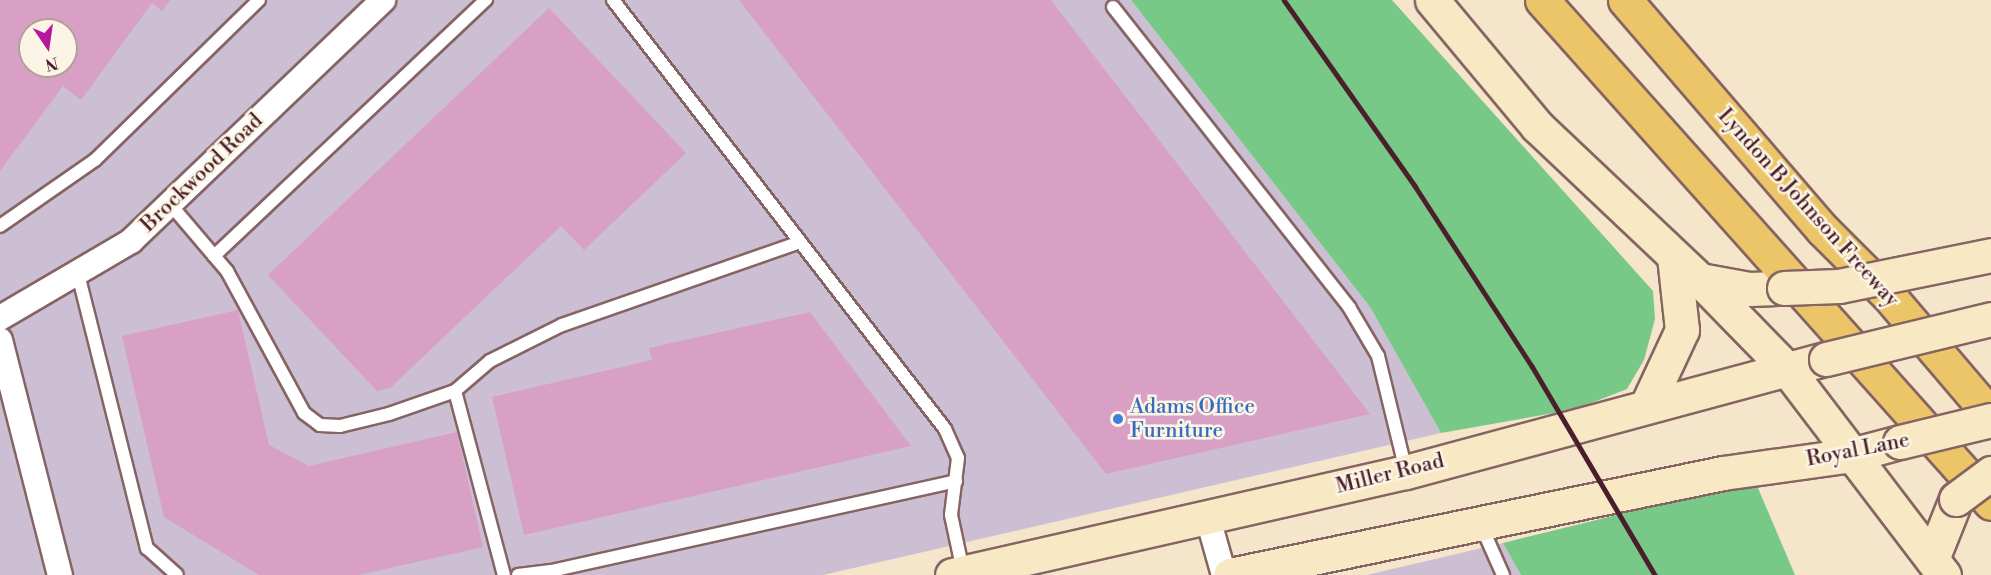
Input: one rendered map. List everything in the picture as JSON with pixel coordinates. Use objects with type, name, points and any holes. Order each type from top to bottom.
[{"type":"highway","points":[[1542,0],[1991,503]]},
{"type":"highway","name":"Lyndon B Johnson Freeway","points":[[1625,0],[1822,230],[1889,297],[1991,418]]},
{"type":"main road","points":[[1432,0],[1537,126],[1700,280],[1787,369],[1938,567]]},
{"type":"main road","points":[[1700,280],[1749,289],[1839,286],[1991,255]]},
{"type":"main road","points":[[1647,405],[1682,330],[1674,256]]},
{"type":"main road","name":"Miller Road","points":[[957,574],[1208,515],[1406,472],[1647,405],[1991,319]]},
{"type":"main road","name":"Royal Lane","points":[[1480,522],[1723,473],[1851,455],[1991,418]]},
{"type":"main road","points":[[1938,567],[1956,499],[1991,474]]},
{"type":"main road","points":[[1230,575],[1480,522]]},
{"type":"street","name":"Brockwood Road","points":[[0,318],[131,241],[383,0]]},
{"type":"street","points":[[0,340],[60,575]]},
{"type":"street","points":[[1208,515],[1224,575]]},
{"type":"lane","points":[[0,226],[95,160],[259,0]]},
{"type":"lane","points":[[214,256],[486,0]]},
{"type":"lane","points":[[613,0],[945,429],[958,458],[951,515],[957,574]]},
{"type":"lane","points":[[1113,7],[1349,307],[1378,356],[1406,472]]},
{"type":"lane","points":[[170,204],[227,271],[304,413],[320,425],[340,426],[389,414],[455,391],[490,361],[562,325],[800,242]]},
{"type":"lane","points":[[78,274],[147,548],[177,575]]},
{"type":"lane","points":[[455,391],[504,575]]},
{"type":"lane","points":[[518,575],[553,573],[956,481]]},
{"type":"lane","points":[[1480,522],[1503,575]]},
{"type":"shaded area","points":[[0,0],[1131,0],[1370,307],[1441,433],[823,575],[0,575]]},
{"type":"shaded area","points":[[1503,543],[1521,575],[1367,575]]},
{"type":"green space","points":[[1131,0],[1392,0],[1653,291],[1655,319],[1644,360],[1627,389],[1576,409],[1441,433],[1370,307]]},
{"type":"green space","points":[[1755,481],[1795,575],[1521,575],[1503,543]]},
{"type":"building","points":[[0,0],[170,0],[162,11],[152,3],[81,100],[63,86],[0,171]]},
{"type":"building","points":[[739,0],[1051,0],[1370,414],[1106,474]]},
{"type":"building","points":[[549,8],[686,153],[584,250],[561,226],[390,388],[377,391],[268,275]]},
{"type":"building","points":[[238,310],[269,445],[309,466],[457,432],[483,547],[359,575],[259,575],[164,517],[122,336]]},
{"type":"building","points":[[810,312],[911,446],[524,535],[492,397],[652,360],[649,348]]},
{"type":"railway","points":[[1284,0],[1415,186],[1532,366],[1655,575]]},
{"type":"place","name":"Adams Office Furniture","points":[[1118,419]]}]
